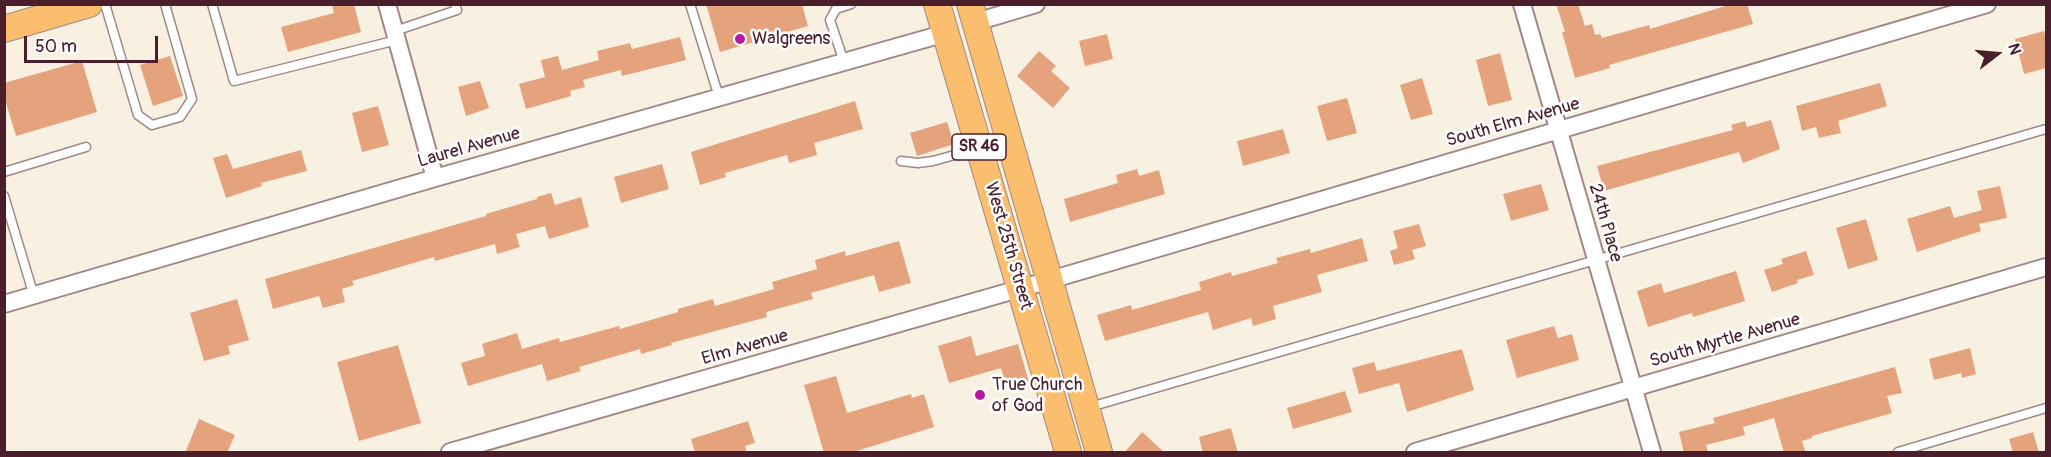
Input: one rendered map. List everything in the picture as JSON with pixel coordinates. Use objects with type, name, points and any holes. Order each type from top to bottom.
[{"type":"main road","points":[[4,29],[89,4]]},
{"type":"main road","name":"West 25th Street","points":[[937,4],[1068,453]]},
{"type":"main road","name":"West 25th Street","points":[[973,14],[1099,453]]},
{"type":"street","points":[[387,4],[435,178]]},
{"type":"street","points":[[973,14],[1036,4]]},
{"type":"street","name":"24th Place","points":[[1522,4],[1652,453]]},
{"type":"street","name":"South Elm Avenue","points":[[1050,280],[1987,4]]},
{"type":"street","name":"Laurel Avenue","points":[[4,304],[435,178],[945,33]]},
{"type":"street","name":"South Myrtle Avenue","points":[[1415,453],[2046,267]]},
{"type":"street","name":"Elm Avenue","points":[[450,453],[1050,280]]},
{"type":"lane","points":[[105,4],[138,115],[152,125],[180,117],[192,99],[165,4]]},
{"type":"lane","points":[[212,4],[234,81],[396,36],[457,10],[455,4]]},
{"type":"lane","points":[[690,4],[719,98]]},
{"type":"lane","points":[[844,62],[830,20],[836,7],[851,4]]},
{"type":"lane","points":[[1087,408],[2046,129]]},
{"type":"lane","points":[[4,172],[86,147]]},
{"type":"lane","points":[[901,161],[918,163],[933,161],[979,148]]},
{"type":"lane","points":[[4,196],[34,296]]},
{"type":"lane","points":[[1898,453],[2046,408]]},
{"type":"building","points":[[332,4],[354,4],[361,32],[288,52],[281,27],[334,13]]},
{"type":"building","name":"Walgreens","points":[[706,4],[802,4],[808,26],[720,52]]},
{"type":"building","points":[[1556,4],[1578,4],[1585,26],[1592,24],[1595,35],[1600,34],[1602,38],[1649,25],[1650,29],[1732,4],[1747,4],[1753,24],[1609,65],[1610,68],[1575,78]]},
{"type":"building","points":[[2044,31],[2046,68],[2024,74],[2015,39]]},
{"type":"building","points":[[1107,34],[1113,59],[1085,66],[1079,41]]},
{"type":"building","points":[[680,37],[686,60],[622,76],[621,70],[583,80],[585,87],[570,91],[571,96],[526,109],[519,84],[545,77],[541,60],[558,56],[562,70],[599,60],[597,51],[630,43],[632,49]]},
{"type":"building","points":[[1039,51],[1056,66],[1051,71],[1070,88],[1053,108],[1017,76]]},
{"type":"building","points":[[1500,53],[1512,100],[1488,106],[1476,60]]},
{"type":"building","points":[[170,56],[183,96],[153,106],[140,65]]},
{"type":"building","points":[[82,61],[97,112],[16,136],[4,96],[4,83]]},
{"type":"building","points":[[1422,78],[1433,114],[1411,120],[1400,85]]},
{"type":"building","points":[[480,81],[489,108],[466,116],[458,87]]},
{"type":"building","points":[[1880,83],[1887,106],[1838,121],[1841,133],[1819,138],[1816,127],[1802,131],[1796,106]]},
{"type":"building","points":[[1347,98],[1357,133],[1327,141],[1317,106]]},
{"type":"building","points":[[855,101],[863,129],[814,143],[817,155],[789,163],[787,155],[725,173],[726,177],[700,185],[691,152]]},
{"type":"building","points":[[378,106],[389,145],[362,152],[352,113]]},
{"type":"building","points":[[1771,120],[1780,149],[1743,163],[1739,152],[1604,191],[1597,166],[1733,130],[1731,125],[1745,121],[1747,127]]},
{"type":"building","points":[[947,122],[954,144],[917,156],[910,133]]},
{"type":"building","points":[[1283,129],[1290,153],[1243,166],[1237,141]]},
{"type":"building","points":[[301,150],[307,171],[261,183],[262,186],[226,198],[213,158],[227,154],[233,169]]},
{"type":"building","points":[[662,164],[669,189],[621,203],[614,177]]},
{"type":"building","points":[[1137,169],[1139,176],[1159,170],[1165,194],[1070,222],[1064,199],[1118,183],[1116,175]]},
{"type":"building","points":[[1541,184],[1549,210],[1511,221],[1503,194]]},
{"type":"building","points":[[2000,186],[2007,218],[1979,224],[1981,231],[1917,252],[1907,219],[1950,206],[1954,218],[1982,210],[1977,191]]},
{"type":"building","points":[[551,193],[555,205],[581,197],[589,227],[549,239],[545,226],[516,234],[520,247],[497,254],[495,244],[435,261],[434,257],[352,281],[354,285],[342,289],[345,302],[323,308],[319,296],[273,309],[265,279],[486,216],[486,214]]},
{"type":"building","points":[[1866,219],[1878,260],[1848,269],[1836,228]]},
{"type":"building","points":[[1419,224],[1426,246],[1412,250],[1415,259],[1394,265],[1390,251],[1398,248],[1393,231]]},
{"type":"building","points":[[1362,238],[1368,261],[1317,275],[1322,292],[1273,306],[1276,319],[1253,326],[1251,318],[1213,330],[1208,312],[1105,341],[1097,315],[1131,305],[1132,310],[1201,290],[1199,282],[1231,272],[1232,276],[1278,263],[1276,258],[1310,249],[1311,253]]},
{"type":"building","points":[[899,241],[911,283],[879,292],[874,275],[811,293],[813,299],[766,312],[767,317],[671,343],[672,345],[641,354],[640,349],[579,367],[581,371],[547,381],[542,364],[468,386],[461,363],[485,356],[482,344],[517,333],[522,349],[559,338],[560,342],[619,326],[620,329],[713,299],[715,306],[774,289],[772,282],[817,269],[815,260],[845,251],[846,256]]},
{"type":"building","points":[[1806,251],[1814,275],[1772,292],[1764,270],[1783,264],[1781,259]]},
{"type":"building","points":[[1736,271],[1745,301],[1693,317],[1692,313],[1648,327],[1637,291],[1661,283],[1664,293]]},
{"type":"building","points":[[237,299],[249,340],[228,346],[230,354],[204,361],[190,313]]},
{"type":"building","points":[[1554,326],[1558,338],[1572,334],[1579,360],[1517,378],[1506,340]]},
{"type":"building","points":[[971,336],[976,356],[1018,344],[1029,382],[1007,388],[1001,368],[949,383],[938,346]]},
{"type":"building","points":[[398,345],[421,423],[359,441],[337,362]]},
{"type":"building","points":[[1970,348],[1976,374],[1962,378],[1961,373],[1934,380],[1929,359]]},
{"type":"building","points":[[1462,349],[1474,390],[1407,412],[1399,383],[1359,394],[1352,368],[1374,362],[1377,371]]},
{"type":"building","points":[[1895,367],[1902,393],[1887,396],[1892,413],[1812,436],[1802,441],[1806,453],[1784,453],[1774,418],[1743,427],[1745,435],[1706,445],[1708,453],[1684,453],[1679,432],[1715,423],[1713,418]]},
{"type":"building","points":[[836,376],[847,413],[911,394],[912,398],[924,394],[934,427],[850,453],[824,453],[804,385]]},
{"type":"building","points":[[1345,391],[1352,412],[1293,429],[1287,408]]},
{"type":"building","points":[[199,419],[235,435],[227,453],[185,453]]},
{"type":"building","points":[[748,421],[755,443],[745,446],[747,453],[695,453],[691,439]]},
{"type":"building","points":[[1231,428],[1238,453],[1203,453],[1199,437]]},
{"type":"building","points":[[1142,432],[1165,453],[1124,453]]},
{"type":"building","points":[[2033,432],[2039,453],[2013,453],[2009,439]]},
{"type":"place","name":"Walgreens","points":[[740,39]]},
{"type":"place","name":"True Church of God","points":[[980,395]]}]
